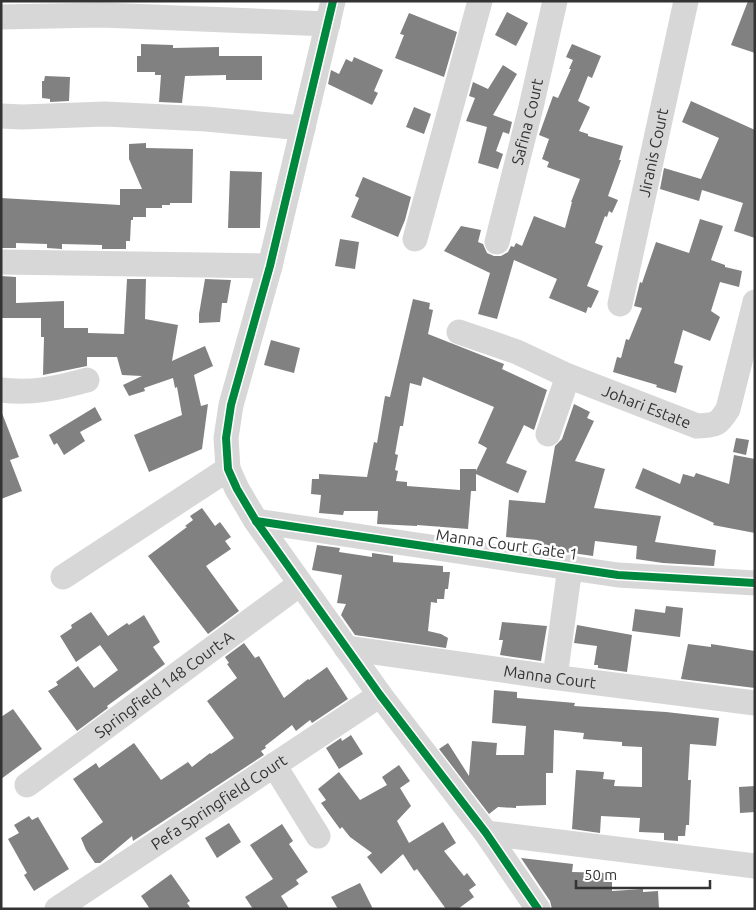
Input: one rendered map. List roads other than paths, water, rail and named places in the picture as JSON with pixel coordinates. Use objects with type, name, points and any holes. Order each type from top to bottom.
[{"type":"street","points":[[415,239],[480,1]]},
{"type":"street","name":"Safina Court","points":[[497,242],[555,1]]},
{"type":"street","name":"Jiranis Court","points":[[620,304],[686,1]]},
{"type":"street","points":[[1,17],[330,12],[270,266],[231,405],[226,438],[228,470],[256,521],[300,584],[380,695],[486,833],[538,909]]},
{"type":"street","points":[[1,116],[105,114],[206,119],[303,128]]},
{"type":"street","points":[[1,262],[270,266]]},
{"type":"street","name":"Johari Estate","points":[[459,332],[517,352],[568,376],[697,426],[714,425],[720,421],[728,409],[755,302]]},
{"type":"street","points":[[548,434],[568,376]]},
{"type":"street","points":[[1,390],[11,392],[52,390],[87,380]]},
{"type":"street","points":[[63,577],[228,470]]},
{"type":"street","name":"Manna Court Gate 1","points":[[256,521],[618,575],[755,583]]},
{"type":"street","points":[[555,677],[570,567]]},
{"type":"street","name":"Springfield 148 Court-A","points":[[27,785],[300,584]]},
{"type":"street","name":"Manna Court","points":[[346,648],[755,703]]},
{"type":"street","name":"Pefa Springfield Court","points":[[57,909],[380,695]]},
{"type":"street","points":[[274,765],[318,836]]},
{"type":"street","points":[[486,833],[755,866]]}]
